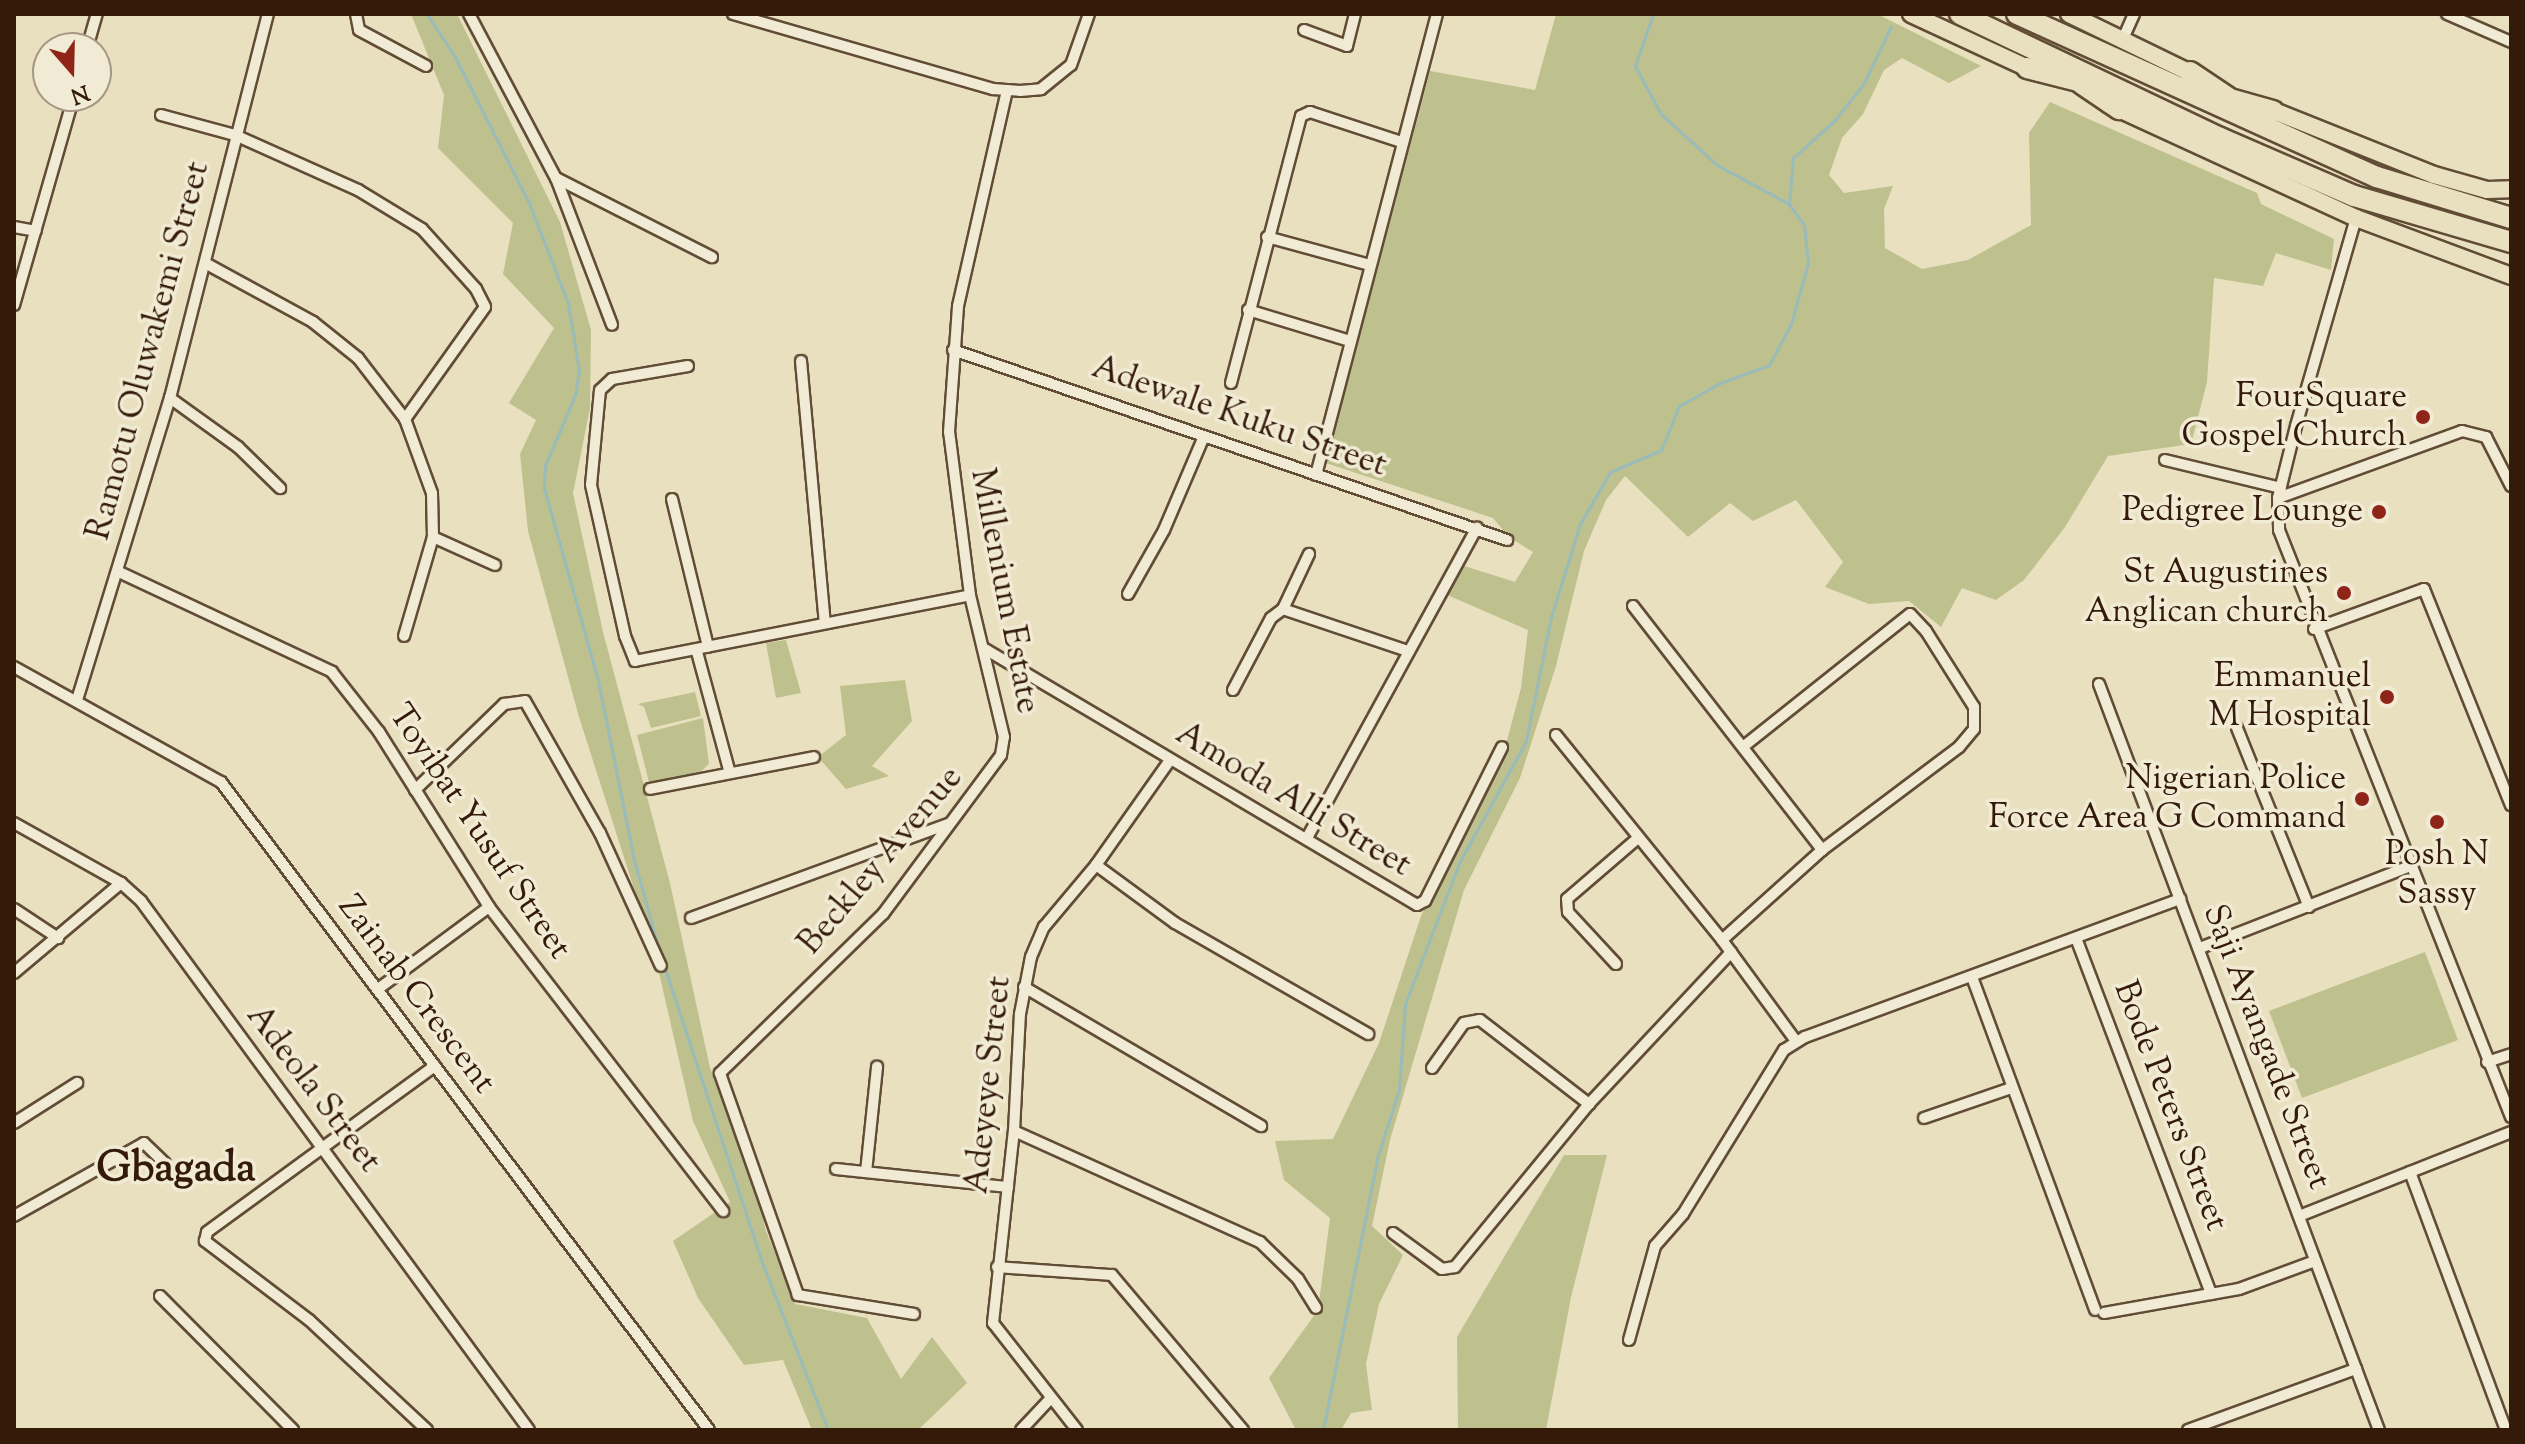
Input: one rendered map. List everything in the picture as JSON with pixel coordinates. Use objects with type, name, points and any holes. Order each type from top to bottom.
[{"type":"highway","points":[[1960,14],[2032,59],[2125,103],[2354,196],[2511,242]]},
{"type":"highway","points":[[2017,14],[2271,120]]},
{"type":"highway","points":[[2032,59],[2125,103]]},
{"type":"highway","points":[[2152,72],[2230,99]]},
{"type":"highway","points":[[2190,72],[2230,99],[2377,177],[2511,218]]},
{"type":"main road","points":[[1911,14],[2032,59]]},
{"type":"main road","points":[[2069,14],[2190,72],[2271,120],[2434,175],[2487,190],[2511,189]]},
{"type":"main road","points":[[2125,103],[2356,218],[2511,276]]},
{"type":"street","name":"Ramotu Oluwakemi Street","points":[[77,700],[119,572],[170,398],[268,14]]},
{"type":"street","points":[[356,14],[359,30],[426,66]]},
{"type":"street","points":[[469,14],[556,178],[612,325]]},
{"type":"street","points":[[733,14],[1007,90],[1041,89],[1056,79],[1081,48],[1089,14]]},
{"type":"street","points":[[1304,30],[1347,46],[1355,14]]},
{"type":"street","points":[[1316,475],[1437,14]]},
{"type":"street","points":[[2122,41],[2134,14]]},
{"type":"street","points":[[2447,14],[2511,42]]},
{"type":"street","name":"Millenium Estate","points":[[993,769],[1004,737],[970,595],[950,457],[953,350],[1007,90]]},
{"type":"street","points":[[14,305],[69,112]]},
{"type":"street","points":[[1231,383],[1267,237],[1303,114],[1402,142]]},
{"type":"street","points":[[161,115],[235,135],[358,190],[422,229],[483,298],[485,307],[405,419]]},
{"type":"street","points":[[556,178],[712,257]]},
{"type":"street","points":[[2356,218],[2279,493],[2279,530],[2314,629],[2511,1117]]},
{"type":"street","points":[[14,227],[36,231]]},
{"type":"street","points":[[1267,237],[1370,265]]},
{"type":"street","points":[[205,263],[313,322],[358,358],[405,419],[432,493],[433,537],[404,636]]},
{"type":"street","points":[[1248,310],[1350,341]]},
{"type":"street","name":"Adewale Kuku Street","points":[[953,350],[1477,527],[1507,540]]},
{"type":"street","points":[[801,361],[825,623]]},
{"type":"street","points":[[688,366],[603,382],[591,485],[631,656],[640,664],[970,595]]},
{"type":"street","points":[[170,398],[238,447],[280,488]]},
{"type":"street","points":[[2165,460],[2279,493],[2462,431],[2486,437],[2511,486]]},
{"type":"street","points":[[1128,594],[1164,530],[1204,436]]},
{"type":"street","points":[[672,499],[729,770]]},
{"type":"street","points":[[1307,838],[1405,650],[1477,527]]},
{"type":"street","points":[[433,537],[495,565]]},
{"type":"street","points":[[1233,690],[1271,618],[1283,609],[1309,554]]},
{"type":"street","name":"Toyibat Yusuf Street","points":[[119,572],[332,672],[415,790],[489,907],[723,1211]]},
{"type":"street","points":[[2314,629],[2426,591],[2511,805]]},
{"type":"street","points":[[1633,606],[1822,850]]},
{"type":"street","points":[[1283,609],[1405,650]]},
{"type":"street","points":[[1722,940],[1822,850],[1959,747],[1974,729],[1974,707],[1919,621],[1910,614],[1895,621],[1743,747]]},
{"type":"street","name":"Amoda Alli Street","points":[[985,649],[1421,905],[1502,747]]},
{"type":"street","name":"Zainab Crescent","points":[[14,667],[221,782],[709,1430]]},
{"type":"street","name":"Saji Ayangade Street","points":[[2099,684],[2379,1430]]},
{"type":"street","points":[[415,790],[504,704],[525,701],[600,833],[661,966]]},
{"type":"street","points":[[2237,728],[2309,907]]},
{"type":"street","points":[[1556,735],[1722,940],[1796,1041]]},
{"type":"street","points":[[650,789],[729,770],[814,757]]},
{"type":"street","name":"Adeyeye Street","points":[[1077,1430],[993,1323],[1014,1131],[1024,987],[1044,927],[1096,865],[1170,760]]},
{"type":"street","name":"Beckley Avenue","points":[[914,1314],[817,1302],[798,1295],[720,1073],[883,914],[949,823],[993,769]]},
{"type":"street","name":"Adeola Street","points":[[14,823],[121,883],[141,901],[529,1430]]},
{"type":"street","points":[[691,918],[949,823]]},
{"type":"street","points":[[1616,964],[1568,912],[1567,899],[1638,838]]},
{"type":"street","points":[[1096,865],[1175,923],[1368,1034]]},
{"type":"street","points":[[2200,948],[2410,866]]},
{"type":"street","points":[[14,973],[121,883]]},
{"type":"street","points":[[1629,1340],[1655,1246],[1683,1214],[1775,1059],[1796,1041],[2180,899]]},
{"type":"street","points":[[378,989],[489,907]]},
{"type":"street","points":[[14,909],[58,938]]},
{"type":"street","name":"Bode Peters Street","points":[[2076,938],[2211,1294]]},
{"type":"street","points":[[1393,1233],[1442,1269],[1455,1267],[1589,1104],[1731,952]]},
{"type":"street","points":[[1972,977],[2011,1088],[2100,1311],[2211,1294],[2315,1261]]},
{"type":"street","points":[[1024,987],[1261,1126]]},
{"type":"street","points":[[1432,1068],[1464,1023],[1480,1020],[1589,1104]]},
{"type":"street","points":[[2487,1062],[2511,1054]]},
{"type":"street","points":[[427,1430],[309,1320],[205,1241],[207,1232],[322,1144],[435,1066]]},
{"type":"street","points":[[866,1172],[877,1067]]},
{"type":"street","points":[[14,1123],[77,1083]]},
{"type":"street","points":[[1924,1118],[2011,1088]]},
{"type":"street","points":[[1014,1131],[1260,1242],[1298,1279],[1316,1308]]},
{"type":"street","points":[[2299,1216],[2511,1132]]},
{"type":"street","points":[[14,1216],[144,1143],[165,1163]]},
{"type":"street","points":[[836,1169],[1008,1187]]},
{"type":"street","points":[[2410,1172],[2506,1430]]},
{"type":"street","points":[[997,1267],[1112,1275],[1243,1430]]},
{"type":"street","points":[[160,1296],[293,1430]]},
{"type":"street","points":[[2188,1430],[2356,1369]]},
{"type":"street","points":[[1021,1430],[1051,1398]]},
{"type":"green space","points":[[411,14],[457,14],[560,222],[591,330],[590,408],[573,493],[603,632],[670,883],[710,1068],[757,1183],[765,1228],[795,1304],[867,1318],[901,1379],[932,1337],[967,1383],[918,1430],[812,1430],[783,1360],[744,1365],[698,1298],[673,1241],[730,1202],[693,1121],[654,951],[579,717],[528,531],[520,454],[536,420],[509,403],[554,328],[503,274],[513,223],[438,148],[444,95]]},
{"type":"green space","points":[[1556,14],[1877,14],[1981,66],[1949,83],[1902,58],[1884,70],[1863,114],[1842,138],[1829,175],[1844,193],[1893,186],[1884,209],[1885,248],[1922,269],[1968,260],[2031,225],[2029,133],[2050,102],[2257,193],[2261,204],[2334,239],[2331,270],[2276,253],[2263,286],[2214,278],[2207,382],[2191,444],[2108,456],[2065,527],[2024,580],[1996,600],[1962,588],[1941,627],[1909,601],[1869,604],[1825,587],[1843,562],[1796,500],[1753,521],[1730,503],[1688,537],[1625,476],[1606,500],[1584,551],[1556,666],[1520,778],[1464,890],[1390,1140],[1372,1226],[1403,1255],[1379,1304],[1366,1364],[1372,1410],[1351,1413],[1341,1430],[1296,1430],[1269,1378],[1318,1310],[1330,1218],[1284,1180],[1275,1141],[1333,1139],[1379,1043],[1421,916],[1505,748],[1521,688],[1528,630],[1445,594],[1458,564],[1515,582],[1533,552],[1509,537],[1493,518],[1326,463],[1430,71],[1535,90]]},
{"type":"green space","points":[[786,640],[801,693],[776,698],[766,643]]},
{"type":"green space","points":[[905,680],[912,721],[872,766],[889,776],[846,789],[818,757],[846,735],[840,686]]},
{"type":"green space","points":[[695,692],[701,716],[651,728],[644,707],[638,704]]},
{"type":"green space","points":[[703,718],[709,764],[698,774],[650,786],[637,735]]},
{"type":"green space","points":[[2425,952],[2458,1040],[2302,1098],[2269,1011]]},
{"type":"green space","points":[[1564,1155],[1607,1155],[1571,1297],[1546,1430],[1458,1430],[1457,1337]]},
{"type":"waterway","points":[[427,14],[455,57],[529,203],[568,303],[579,370],[575,395],[545,466],[544,488],[597,676],[634,860],[660,954]]},
{"type":"waterway","points":[[1653,14],[1635,66],[1661,114],[1717,165],[1789,204]]},
{"type":"waterway","points":[[1323,1430],[1378,1155],[1399,1090],[1405,1004],[1459,863],[1526,741],[1551,617],[1580,524],[1610,472],[1661,450],[1679,406],[1720,383],[1769,365],[1791,324],[1808,263],[1804,225],[1789,204],[1793,158],[1834,121],[1864,83],[1891,26]]},
{"type":"waterway","points":[[665,969],[761,1260],[828,1430]]},
{"type":"place","name":"FourSquare Gospel Church","points":[[2423,417]]},
{"type":"place","name":"Pedigree Lounge","points":[[2379,512]]},
{"type":"place","name":"St Augustines Anglican church","points":[[2344,593]]},
{"type":"place","name":"Emmanuel M Hospital","points":[[2387,697]]},
{"type":"place","name":"Nigerian Police Force Area G Command","points":[[2362,799]]},
{"type":"place","name":"Posh N Sassy","points":[[2437,822]]},
{"type":"district","name":"Gbagada","points":[[176,1170]]}]
